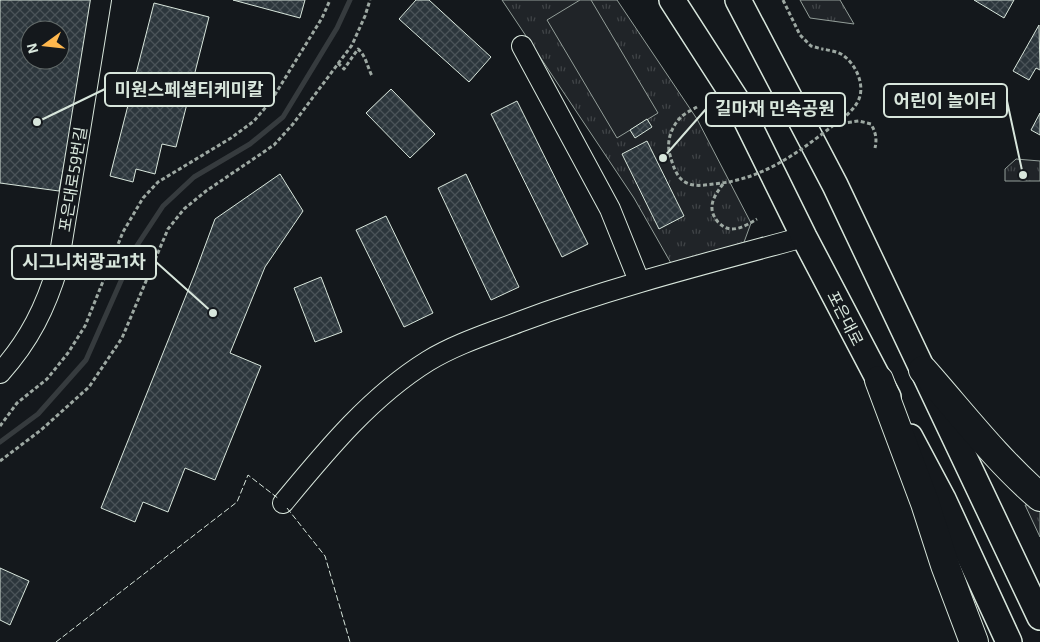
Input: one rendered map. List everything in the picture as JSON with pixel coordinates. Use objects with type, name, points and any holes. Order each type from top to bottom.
[{"type":"highway","points":[[923,370],[988,445],[1040,497]]},
{"type":"highway","points":[[879,380],[926,503],[945,565],[974,642]]},
{"type":"main road","name":"포은대로","points":[[672,0],[737,101],[804,237],[943,498],[1008,642]]},
{"type":"main road","points":[[738,0],[835,185],[1040,617]]},
{"type":"street","name":"포은대로59번길","points":[[0,373],[10,362],[40,317],[58,266],[101,0]]},
{"type":"street","points":[[522,46],[610,210],[639,281]]},
{"type":"street","points":[[283,503],[333,444],[360,416],[395,385],[428,361],[477,338],[546,312],[639,281],[804,237]]},
{"type":"path","points":[[0,426],[17,403],[47,379],[68,353],[85,326],[123,232],[142,198],[158,182],[231,138],[254,121],[271,101],[322,18],[330,0]]},
{"type":"path","points":[[0,461],[66,410],[89,387],[122,338],[168,229],[184,209],[206,191],[274,145],[294,124],[352,45],[370,0]]},
{"type":"path","points":[[697,107],[681,117],[668,140],[672,164],[678,176],[686,183],[694,185],[723,184],[749,178],[776,165],[811,143],[850,112],[861,94],[861,83],[857,71],[849,60],[841,54],[811,46],[800,35],[783,0]]},
{"type":"path","points":[[338,63],[344,69],[358,48],[365,55],[365,62],[372,76]]},
{"type":"path","points":[[835,124],[859,121],[871,124],[877,140],[875,148]]},
{"type":"path","points":[[723,184],[712,202],[712,211],[721,225],[732,229],[746,225],[757,218]]},
{"type":"green space","points":[[502,0],[617,0],[697,119],[751,223],[743,245],[672,265],[634,198]]},
{"type":"green space","points":[[580,0],[591,0],[658,113],[617,138],[547,20]]},
{"type":"green space","points":[[800,0],[840,0],[854,24],[810,18]]},
{"type":"green space","points":[[1016,159],[1040,161],[1040,181],[1005,181],[1005,169]]},
{"type":"green space","points":[[1032,504],[1040,511],[1040,537],[1025,505]]},
{"type":"building","points":[[0,0],[97,0],[59,191],[0,183]]},
{"type":"building","points":[[233,0],[305,0],[300,18]]},
{"type":"building","points":[[416,0],[429,0],[491,57],[469,82],[399,19]]},
{"type":"building","points":[[974,0],[1014,0],[1004,18]]},
{"type":"building","points":[[154,3],[209,17],[176,147],[162,144],[155,174],[136,169],[133,182],[110,176]]},
{"type":"building","points":[[1039,25],[1040,70],[1036,68],[1029,80],[1013,71]]},
{"type":"building","points":[[391,89],[435,134],[410,158],[366,113]]},
{"type":"building","points":[[517,101],[588,244],[562,257],[491,114]]},
{"type":"building","points":[[1040,113],[1040,135],[1031,130]]},
{"type":"building","points":[[647,119],[652,127],[635,138],[630,130]]},
{"type":"building","points":[[647,141],[684,216],[659,229],[622,154]]},
{"type":"building","points":[[280,174],[303,211],[265,267],[230,353],[261,366],[215,480],[185,468],[168,512],[143,502],[135,522],[101,508],[215,219]]},
{"type":"building","points":[[466,174],[519,287],[491,300],[438,188]]},
{"type":"building","points":[[386,216],[433,313],[404,327],[356,230]]},
{"type":"building","points":[[321,277],[342,332],[315,342],[294,288]]},
{"type":"building","points":[[0,568],[29,581],[10,625],[0,620]]},
{"type":"waterway","points":[[0,442],[38,414],[86,360],[136,247],[163,206],[194,177],[250,144],[283,117],[337,28],[350,0]]},
{"type":"fence","points":[[56,642],[237,502],[248,475],[279,499]]},
{"type":"fence","points":[[287,508],[325,556],[350,642]]},
{"type":"place","name":"미원스페셜티케미칼","points":[[37,122]]},
{"type":"place","name":"길마재 민속공원","points":[[663,158]]},
{"type":"place","name":"어린이 놀이터","points":[[1023,175]]},
{"type":"place","name":"시그니처광교1차","points":[[213,313]]}]
